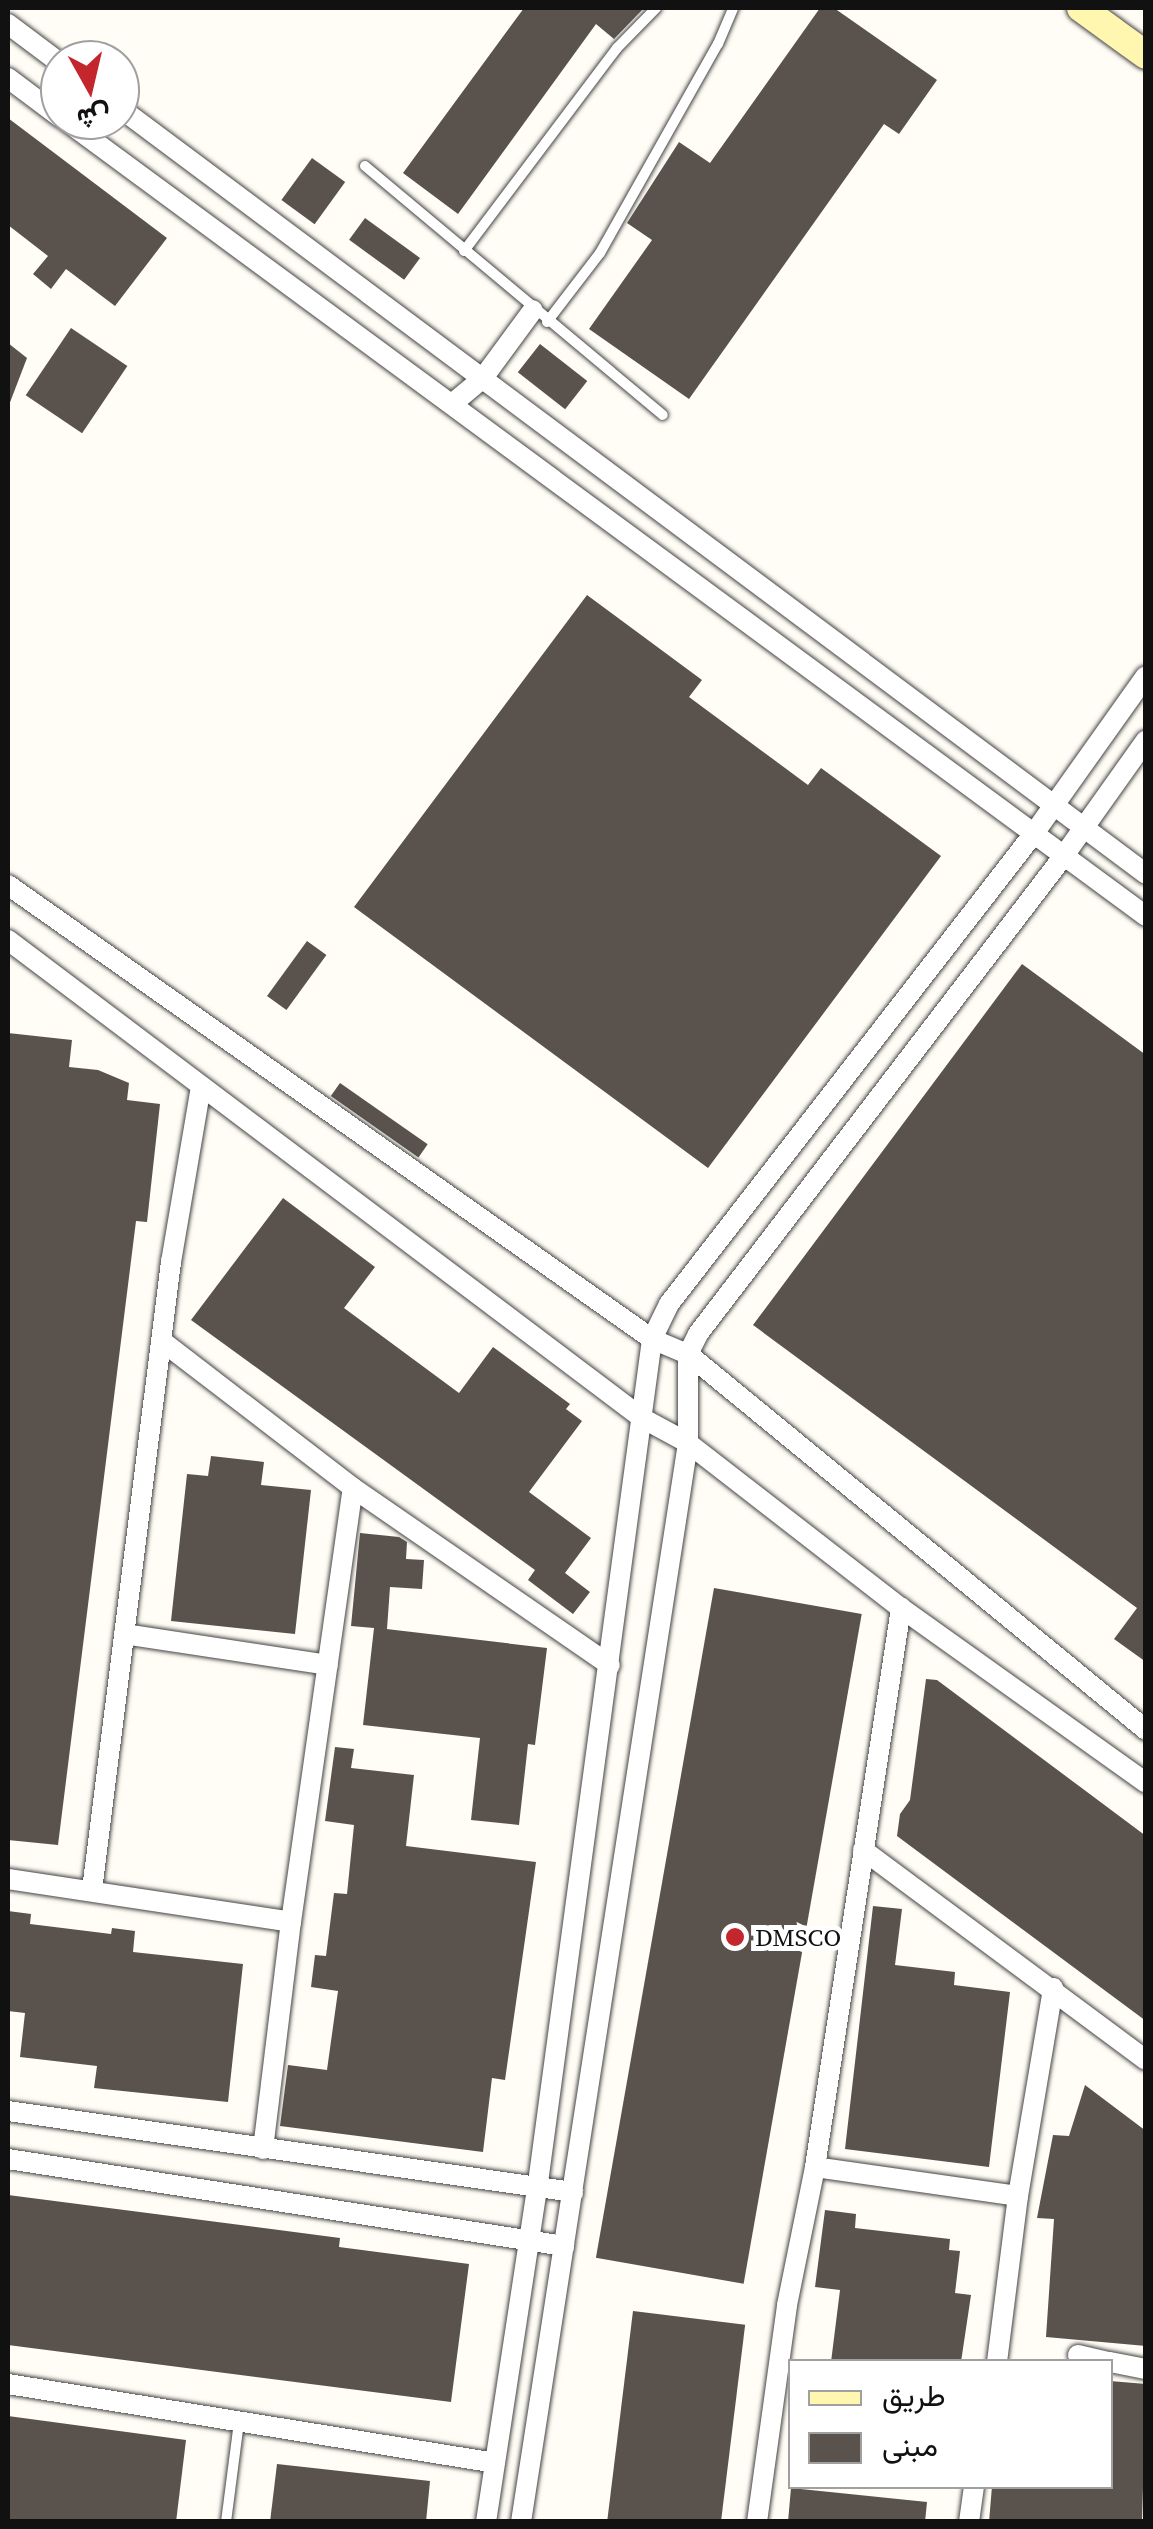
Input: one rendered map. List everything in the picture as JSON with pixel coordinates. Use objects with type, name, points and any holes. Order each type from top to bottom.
[{"type":"main road","points":[[1084,8],[1146,56]]},
{"type":"street","points":[[8,24],[40,49]]},
{"type":"street","points":[[8,78],[40,102]]},
{"type":"street","points":[[140,123],[1146,874]]},
{"type":"street","points":[[92,140],[1146,916]]},
{"type":"street","points":[[452,404],[484,378],[540,316]]},
{"type":"street","points":[[486,2522],[610,1665],[652,1340],[670,1304],[1034,832],[1146,676]]},
{"type":"street","points":[[522,2522],[688,1443],[688,1354],[698,1334],[1063,857],[1146,740]]},
{"type":"street","points":[[8,890],[652,1340],[688,1354],[1146,1730]]},
{"type":"street","points":[[8,940],[642,1418],[688,1443],[901,1608],[1146,1783]]},
{"type":"street","points":[[92,1890],[171,1262],[201,1087]]},
{"type":"street","points":[[163,1342],[354,1488],[610,1665]]},
{"type":"street","points":[[264,2149],[291,1922],[354,1488]]},
{"type":"street","points":[[757,2522],[781,2435],[787,2305],[815,2167],[901,1608]]},
{"type":"street","points":[[124,1634],[328,1665]]},
{"type":"street","points":[[863,1850],[1146,2060]]},
{"type":"street","points":[[8,1879],[291,1922]]},
{"type":"street","points":[[998,2359],[1018,2196],[1053,1988]]},
{"type":"street","points":[[8,2111],[536,2190],[573,2192]]},
{"type":"street","points":[[8,2159],[564,2246]]},
{"type":"street","points":[[815,2167],[1018,2196]]},
{"type":"street","points":[[1078,2356],[1094,2359]]},
{"type":"street","points":[[1113,2363],[1146,2369]]},
{"type":"street","points":[[8,2384],[495,2464]]},
{"type":"street","points":[[969,2522],[974,2489]]},
{"type":"lane","points":[[464,251],[618,48],[656,8]]},
{"type":"lane","points":[[540,316],[600,253],[718,44],[733,8]]},
{"type":"lane","points":[[364,166],[663,415]]},
{"type":"lane","points":[[226,2522],[240,2422]]},
{"type":"building","points":[[524,8],[644,8],[614,39],[596,24],[458,214],[403,173]]},
{"type":"building","points":[[820,8],[834,8],[937,80],[899,134],[884,124],[689,399],[589,329],[652,240],[627,223],[679,142],[710,163]]},
{"type":"building","points":[[8,118],[167,238],[115,306],[66,269],[51,289],[33,274],[48,256],[8,225]]},
{"type":"building","points":[[312,158],[345,182],[315,224],[281,200]]},
{"type":"building","points":[[365,218],[420,258],[404,280],[349,240]]},
{"type":"building","points":[[71,328],[127,366],[82,433],[26,395]]},
{"type":"building","points":[[8,343],[27,358],[9,405],[8,405]]},
{"type":"building","points":[[540,344],[587,381],[565,409],[518,372]]},
{"type":"building","points":[[587,595],[702,680],[689,697],[808,785],[821,768],[941,856],[708,1168],[354,907]]},
{"type":"building","points":[[307,941],[326,955],[286,1010],[267,996]]},
{"type":"building","points":[[1022,964],[1146,1055],[1146,1662],[1114,1639],[1137,1608],[753,1325]]},
{"type":"building","points":[[8,1033],[72,1040],[69,1067],[98,1070],[129,1083],[127,1100],[160,1104],[147,1222],[136,1221],[58,1845],[8,1840]]},
{"type":"building","points":[[340,1083],[428,1144],[418,1157],[331,1096]]},
{"type":"building","points":[[283,1198],[375,1267],[344,1308],[459,1393],[493,1347],[570,1404],[566,1409],[582,1421],[529,1492],[591,1538],[565,1573],[590,1592],[573,1614],[528,1580],[535,1570],[191,1320]]},
{"type":"building","points":[[211,1456],[264,1462],[261,1485],[311,1490],[295,1634],[171,1621],[187,1474],[208,1476]]},
{"type":"building","points":[[360,1533],[399,1537],[407,1542],[406,1559],[424,1560],[422,1589],[390,1587],[387,1629],[378,1628],[547,1648],[535,1745],[528,1744],[519,1825],[471,1820],[480,1738],[363,1725],[374,1628],[351,1626]]},
{"type":"building","name":"DMSCO","points":[[714,1588],[862,1614],[744,2284],[596,2258]]},
{"type":"building","points":[[926,1679],[937,1680],[1146,1836],[1146,2021],[897,1836],[900,1814],[910,1800]]},
{"type":"building","points":[[335,1747],[354,1749],[351,1768],[414,1775],[406,1846],[536,1862],[505,2080],[492,2078],[483,2152],[280,2126],[288,2065],[327,2070],[338,1991],[311,1987],[315,1955],[326,1956],[334,1893],[347,1894],[354,1825],[325,1821]]},
{"type":"building","points":[[873,1906],[902,1909],[895,1965],[955,1972],[954,1985],[1010,1992],[989,2167],[845,2149]]},
{"type":"building","points":[[8,1911],[31,1914],[30,1924],[111,1934],[112,1928],[135,1931],[133,1952],[243,1964],[228,2102],[94,2088],[97,2066],[20,2057],[25,2013],[8,2011]]},
{"type":"building","points":[[1085,2085],[1146,2131],[1146,2346],[1046,2337],[1054,2219],[1037,2218],[1053,2135],[1069,2136]]},
{"type":"building","points":[[8,2195],[340,2238],[339,2247],[469,2264],[451,2402],[8,2345]]},
{"type":"building","points":[[825,2210],[856,2214],[855,2228],[950,2239],[949,2250],[960,2251],[955,2293],[971,2295],[961,2359],[831,2359],[840,2290],[815,2287]]},
{"type":"building","points":[[633,2311],[745,2325],[721,2522],[607,2521]]},
{"type":"building","points":[[1113,2381],[1146,2384],[1142,2522],[989,2522],[992,2489],[1113,2489]]},
{"type":"building","points":[[8,2416],[186,2440],[176,2522],[8,2522]]},
{"type":"building","points":[[277,2464],[430,2481],[426,2522],[270,2522]]},
{"type":"building","points":[[791,2489],[927,2502],[925,2522],[788,2522]]},
{"type":"place","name":"DMSCO","points":[[735,1937]]}]
